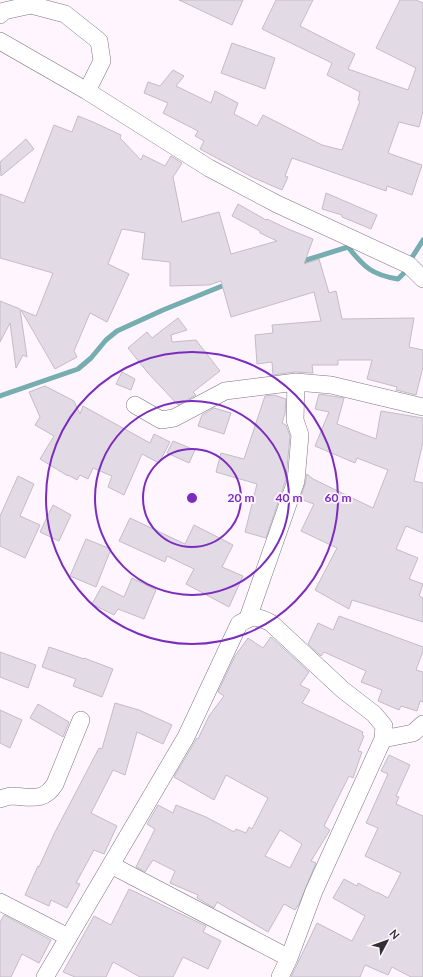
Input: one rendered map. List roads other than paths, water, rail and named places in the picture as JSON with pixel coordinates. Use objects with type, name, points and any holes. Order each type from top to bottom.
[{"type":"street","points":[[0,15],[4,11],[31,5],[64,14],[99,41],[102,61],[87,91]]},
{"type":"street","points":[[0,41],[87,91],[209,168],[277,204],[408,265],[423,279]]},
{"type":"street","points":[[248,618],[296,481],[300,435],[295,420],[296,382]]},
{"type":"street","points":[[135,405],[161,420],[174,418],[224,391],[296,382],[331,386],[423,407]]},
{"type":"street","points":[[45,977],[186,736],[239,624],[248,618],[258,616],[271,623],[343,690],[374,714],[384,726],[383,739],[314,891],[289,958],[280,977]]},
{"type":"street","points":[[0,799],[11,796],[24,798],[45,796],[51,791],[81,720]]},
{"type":"street","points":[[383,739],[413,733],[423,724]]},
{"type":"street","points":[[111,865],[289,958]]},
{"type":"street","points":[[0,902],[68,937]]},
{"type":"waterway","points":[[300,262],[348,247],[369,269],[381,275],[398,279],[406,271],[411,259],[423,240]]},
{"type":"waterway","points":[[0,396],[78,369],[91,358],[106,340],[117,331],[163,310],[227,284]]}]
